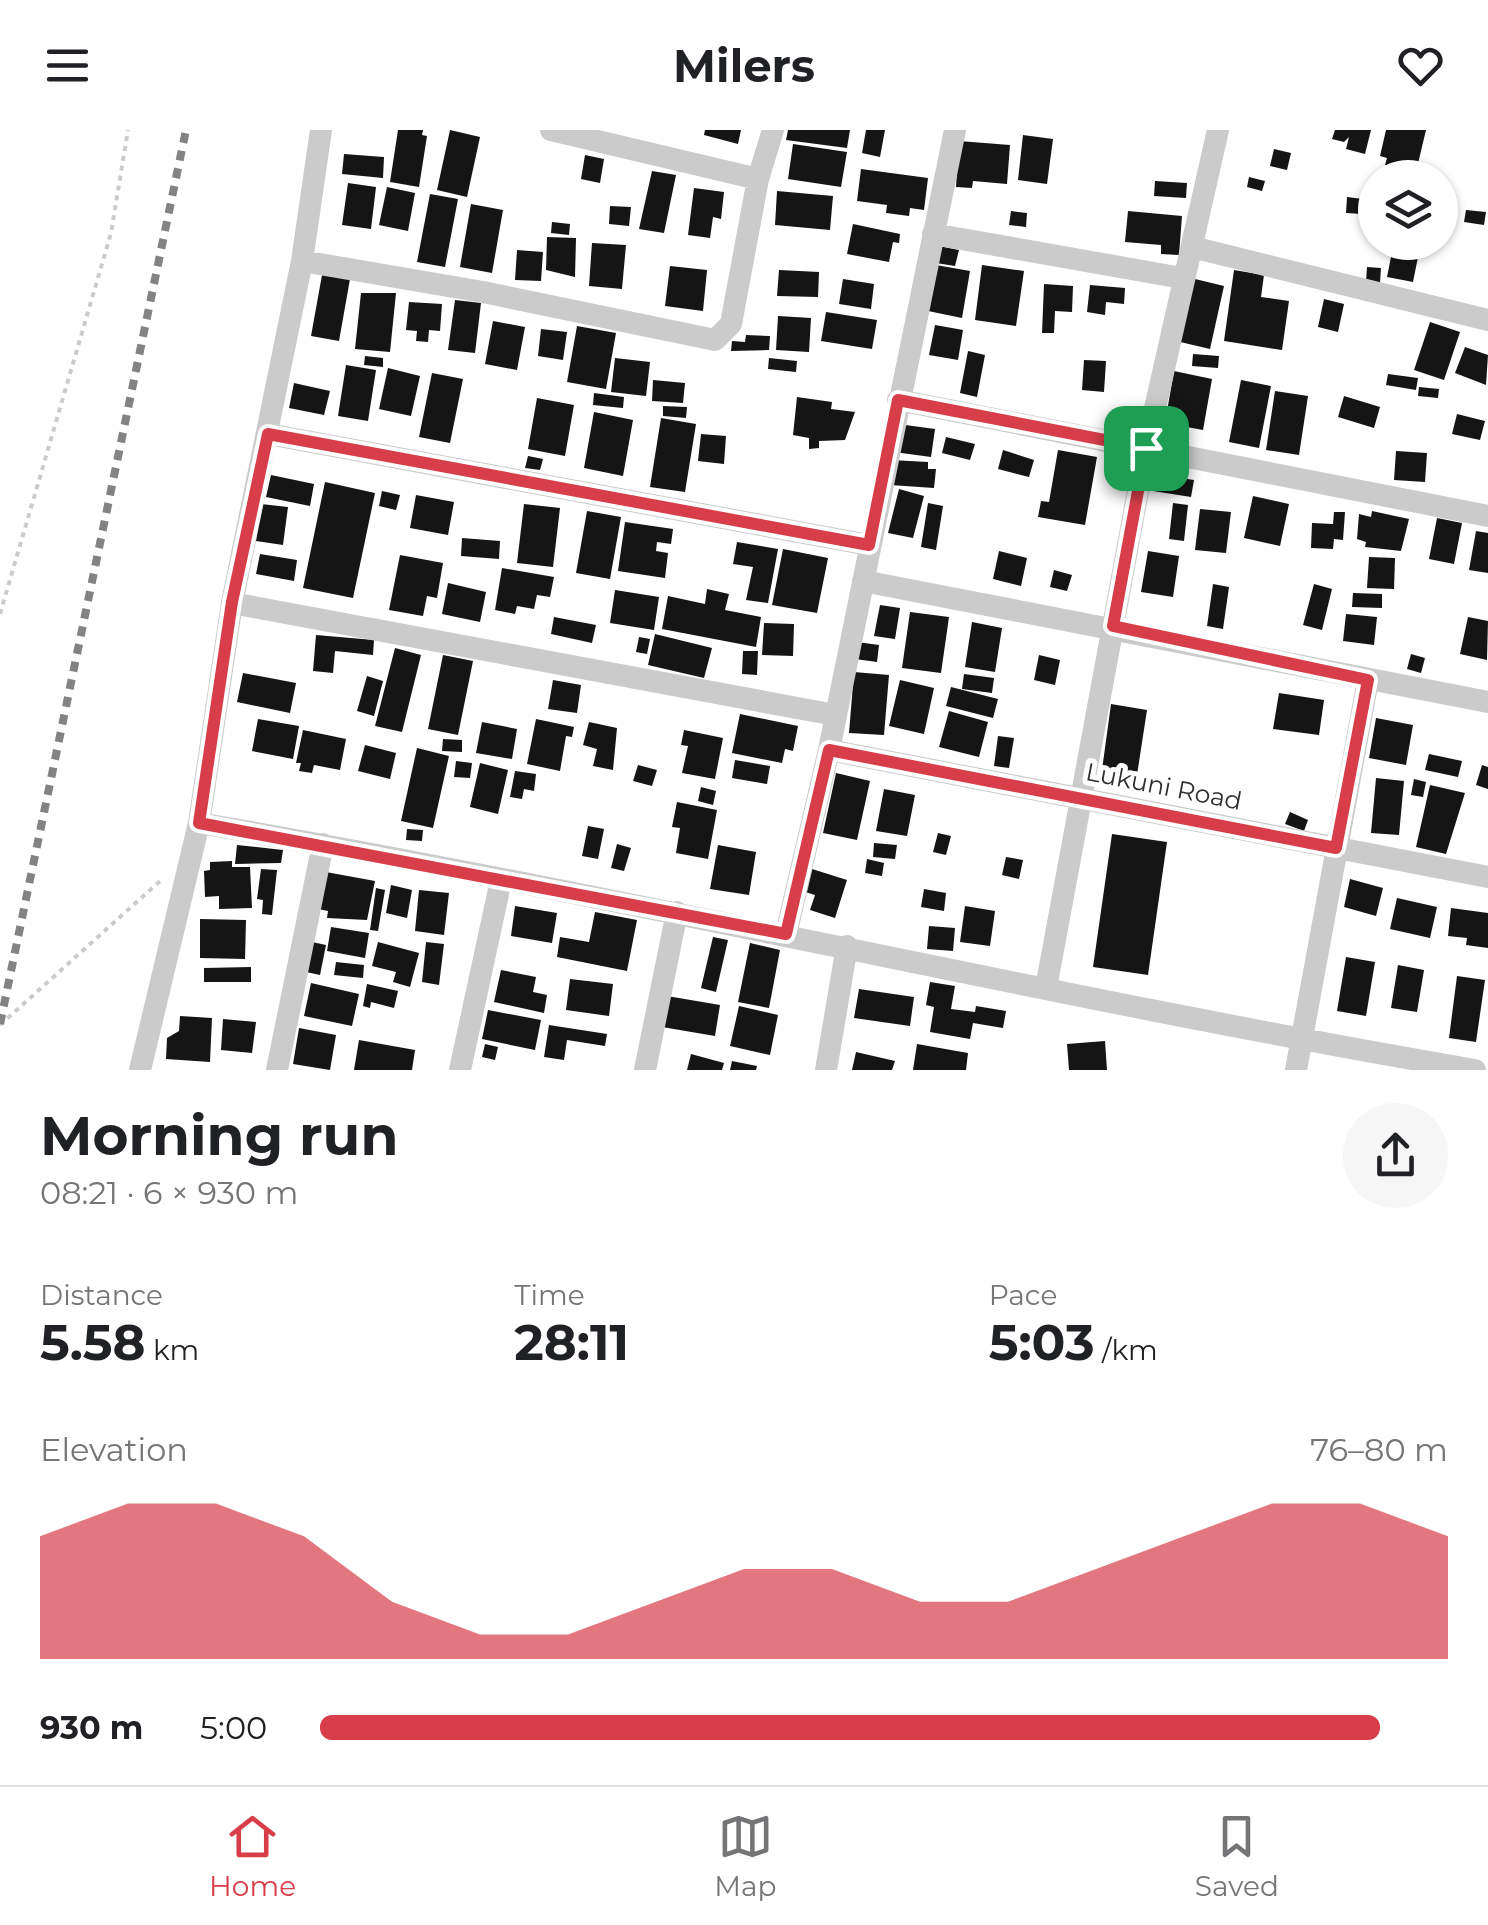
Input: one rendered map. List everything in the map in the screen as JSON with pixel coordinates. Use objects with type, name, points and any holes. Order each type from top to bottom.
[{"type":"street","points":[[140,1070],[199,823],[232,602],[302,261],[321,130]]},
{"type":"street","points":[[551,130],[758,179]]},
{"type":"street","points":[[302,261],[483,292],[715,340],[722,338],[731,324],[758,179],[773,130]]},
{"type":"street","points":[[786,934],[829,750],[955,130]]},
{"type":"street","points":[[1046,988],[1146,448],[1218,130]]},
{"type":"street","points":[[932,234],[1182,278]]},
{"type":"street","points":[[1192,247],[1488,320]]},
{"type":"street","points":[[898,400],[1488,516]]},
{"type":"street","points":[[268,434],[869,545]]},
{"type":"street","points":[[863,581],[1113,626],[1488,702]]},
{"type":"street","points":[[232,602],[835,716]]},
{"type":"street","points":[[1296,1070],[1368,680]]},
{"type":"street","name":"Lukuni Road","points":[[829,750],[1488,877]]},
{"type":"street","points":[[199,823],[678,912],[1302,1040],[1475,1070]]},
{"type":"street","points":[[277,1070],[322,844]]},
{"type":"street","points":[[460,1070],[501,880]]},
{"type":"street","points":[[646,1070],[678,912]]},
{"type":"street","points":[[826,1070],[847,946]]},
{"type":"path","points":[[0,614],[111,233],[128,130]]},
{"type":"path","points":[[0,1025],[188,857]]},
{"type":"building","points":[[398,130],[423,130],[422,135],[427,136],[419,187],[390,182]]},
{"type":"building","points":[[450,130],[480,137],[467,197],[437,190]]},
{"type":"building","points":[[705,130],[741,130],[738,144],[704,135]]},
{"type":"building","points":[[788,130],[850,130],[847,148],[786,140]]},
{"type":"building","points":[[866,130],[885,130],[880,157],[862,153]]},
{"type":"building","points":[[1335,130],[1371,130],[1365,154],[1346,149],[1349,137],[1344,142],[1332,139]]},
{"type":"building","points":[[1386,130],[1426,130],[1419,160],[1386,160],[1380,156]]},
{"type":"building","points":[[1023,135],[1053,139],[1047,184],[1018,180]]},
{"type":"building","points":[[959,141],[1010,145],[1007,184],[973,181],[972,188],[956,187]]},
{"type":"building","points":[[793,144],[847,152],[841,187],[788,179]]},
{"type":"building","points":[[1274,149],[1291,153],[1287,170],[1270,166]]},
{"type":"building","points":[[344,154],[384,157],[383,178],[342,174]]},
{"type":"building","points":[[585,155],[604,159],[600,183],[581,179]]},
{"type":"building","points":[[861,169],[928,178],[924,210],[910,208],[909,216],[886,213],[887,205],[857,201]]},
{"type":"building","points":[[652,171],[676,175],[664,233],[639,229]]},
{"type":"building","points":[[1249,177],[1265,181],[1262,191],[1247,187]]},
{"type":"building","points":[[1155,181],[1187,183],[1186,198],[1154,196]]},
{"type":"building","points":[[348,183],[376,187],[371,229],[342,225]]},
{"type":"building","points":[[387,187],[415,193],[408,231],[379,225]]},
{"type":"building","points":[[694,188],[724,192],[721,219],[713,217],[710,238],[688,235]]},
{"type":"building","points":[[777,191],[833,196],[830,230],[775,225]]},
{"type":"building","points":[[430,194],[458,199],[445,267],[417,262]]},
{"type":"building","points":[[1347,197],[1358,198],[1358,214],[1346,213]]},
{"type":"building","points":[[471,204],[503,210],[492,273],[460,267]]},
{"type":"building","points":[[610,206],[631,207],[629,226],[609,224]]},
{"type":"building","points":[[1466,210],[1486,212],[1484,225],[1464,222]]},
{"type":"building","points":[[1011,211],[1027,213],[1026,227],[1009,225]]},
{"type":"building","points":[[1128,211],[1182,216],[1179,255],[1161,254],[1161,245],[1125,242]]},
{"type":"building","points":[[552,222],[570,224],[569,235],[551,233]]},
{"type":"building","points":[[853,224],[900,234],[899,243],[893,242],[889,262],[847,254]]},
{"type":"building","points":[[547,237],[576,238],[575,277],[546,270]]},
{"type":"building","points":[[592,243],[626,245],[622,289],[589,286]]},
{"type":"building","points":[[939,246],[959,250],[955,266],[936,263]]},
{"type":"building","points":[[517,250],[543,252],[541,281],[515,280]]},
{"type":"building","points":[[1390,260],[1417,260],[1413,282],[1387,277]]},
{"type":"building","points":[[936,265],[970,271],[962,318],[928,311]]},
{"type":"building","points":[[982,265],[1024,271],[1016,326],[975,320]]},
{"type":"building","points":[[670,266],[707,270],[703,311],[665,306]]},
{"type":"building","points":[[1367,267],[1381,268],[1380,283],[1366,282]]},
{"type":"building","points":[[779,270],[819,272],[818,297],[777,296]]},
{"type":"building","points":[[1234,270],[1264,275],[1261,297],[1289,301],[1282,350],[1224,341]]},
{"type":"building","points":[[322,275],[350,279],[339,341],[311,336]]},
{"type":"building","points":[[1191,278],[1224,286],[1210,349],[1176,341]]},
{"type":"building","points":[[843,279],[874,284],[871,309],[839,304]]},
{"type":"building","points":[[1044,284],[1073,286],[1072,312],[1055,311],[1054,333],[1042,333]]},
{"type":"building","points":[[1090,285],[1125,288],[1124,304],[1106,302],[1105,315],[1087,312]]},
{"type":"building","points":[[361,293],[396,293],[390,352],[355,349]]},
{"type":"building","points":[[1324,299],[1344,304],[1338,332],[1318,327]]},
{"type":"building","points":[[455,300],[481,303],[475,353],[448,350]]},
{"type":"building","points":[[409,302],[442,304],[440,331],[429,330],[428,342],[416,341],[417,331],[406,330]]},
{"type":"building","points":[[826,312],[877,320],[872,349],[821,341]]},
{"type":"building","points":[[778,316],[811,318],[809,352],[776,350]]},
{"type":"building","points":[[493,321],[525,327],[517,370],[485,364]]},
{"type":"building","points":[[1430,322],[1460,332],[1444,380],[1414,370]]},
{"type":"building","points":[[935,325],[963,330],[958,360],[929,355]]},
{"type":"building","points":[[577,326],[616,333],[606,389],[567,382]]},
{"type":"building","points":[[541,329],[567,332],[563,360],[538,356]]},
{"type":"building","points":[[746,335],[770,336],[769,350],[731,351],[732,341],[745,342]]},
{"type":"building","points":[[1465,347],[1488,355],[1486,385],[1455,373]]},
{"type":"building","points":[[968,351],[985,355],[977,397],[960,393]]},
{"type":"building","points":[[1193,354],[1219,356],[1218,368],[1192,366]]},
{"type":"building","points":[[365,356],[383,358],[383,367],[364,365]]},
{"type":"building","points":[[615,358],[650,362],[646,396],[611,392]]},
{"type":"building","points":[[769,358],[797,361],[796,372],[768,369]]},
{"type":"building","points":[[1084,360],[1106,361],[1104,392],[1082,390]]},
{"type":"building","points":[[346,365],[376,370],[368,421],[338,416]]},
{"type":"building","points":[[388,368],[420,376],[411,416],[379,409]]},
{"type":"building","points":[[1174,371],[1212,379],[1203,430],[1165,423]]},
{"type":"building","points":[[432,373],[463,379],[450,443],[419,437]]},
{"type":"building","points":[[1388,374],[1418,378],[1416,390],[1386,385]]},
{"type":"building","points":[[653,380],[685,383],[683,403],[652,401]]},
{"type":"building","points":[[1241,380],[1271,386],[1259,448],[1229,442]]},
{"type":"building","points":[[294,383],[330,391],[324,415],[289,408]]},
{"type":"building","points":[[1419,387],[1439,389],[1438,398],[1418,396]]},
{"type":"building","points":[[1275,391],[1308,396],[1299,455],[1266,450]]},
{"type":"building","points":[[594,393],[624,397],[623,408],[593,405]]},
{"type":"building","points":[[1344,396],[1380,407],[1374,428],[1338,417]]},
{"type":"building","points":[[797,397],[832,402],[831,409],[855,412],[845,440],[819,441],[819,448],[809,449],[809,438],[793,435]]},
{"type":"building","points":[[537,398],[574,405],[565,456],[528,449]]},
{"type":"building","points":[[663,406],[687,407],[686,418],[663,416]]},
{"type":"building","points":[[594,412],[633,420],[623,476],[584,468]]},
{"type":"building","points":[[1457,414],[1485,421],[1480,440],[1452,434]]},
{"type":"building","points":[[661,418],[696,424],[685,492],[650,487]]},
{"type":"building","points":[[898,424],[935,429],[931,457],[894,452]]},
{"type":"building","points":[[701,434],[726,436],[724,464],[698,461]]},
{"type":"building","points":[[946,437],[975,444],[970,460],[942,453]]},
{"type":"building","points":[[1003,450],[1034,460],[1029,477],[998,469]]},
{"type":"building","points":[[1058,450],[1097,457],[1085,525],[1038,517],[1041,501],[1049,502]]},
{"type":"building","points":[[1396,451],[1427,453],[1425,482],[1394,480]]},
{"type":"building","points":[[528,456],[543,459],[540,470],[525,468]]},
{"type":"building","points":[[891,460],[928,462],[928,469],[936,469],[934,488],[890,485]]},
{"type":"building","points":[[1156,474],[1194,480],[1191,497],[1153,491]]},
{"type":"building","points":[[271,475],[314,484],[310,506],[266,497]]},
{"type":"building","points":[[325,482],[375,493],[353,598],[303,588]]},
{"type":"building","points":[[899,489],[924,496],[913,538],[888,533]]},
{"type":"building","points":[[382,491],[400,495],[396,510],[379,506]]},
{"type":"building","points":[[416,495],[454,502],[448,535],[410,528]]},
{"type":"building","points":[[1253,496],[1289,504],[1280,546],[1244,538]]},
{"type":"building","points":[[928,503],[943,506],[936,550],[921,547]]},
{"type":"building","points":[[1173,503],[1188,505],[1184,541],[1169,539]]},
{"type":"building","points":[[261,504],[288,507],[283,545],[256,541]]},
{"type":"building","points":[[524,504],[560,508],[553,567],[517,563]]},
{"type":"building","points":[[1200,509],[1231,512],[1226,553],[1195,550]]},
{"type":"building","points":[[587,511],[621,517],[610,579],[576,573]]},
{"type":"building","points":[[1372,511],[1409,519],[1401,551],[1365,547],[1366,542],[1357,539],[1359,514],[1371,517]]},
{"type":"building","points":[[1334,512],[1345,512],[1343,540],[1334,539],[1333,549],[1311,548],[1312,523],[1333,524]]},
{"type":"building","points":[[1437,518],[1462,523],[1454,564],[1429,559]]},
{"type":"building","points":[[625,522],[673,529],[671,544],[657,542],[656,551],[668,553],[665,578],[618,571]]},
{"type":"building","points":[[1476,531],[1488,533],[1488,573],[1469,570]]},
{"type":"building","points":[[462,538],[500,541],[499,559],[461,556]]},
{"type":"building","points":[[737,542],[778,549],[768,603],[746,600],[753,567],[733,564]]},
{"type":"building","points":[[783,549],[828,558],[817,613],[772,605]]},
{"type":"building","points":[[999,551],[1027,558],[1021,586],[993,579]]},
{"type":"building","points":[[1148,551],[1179,556],[1173,597],[1141,592]]},
{"type":"building","points":[[260,554],[297,560],[294,581],[256,574]]},
{"type":"building","points":[[400,555],[443,563],[437,598],[427,596],[423,616],[389,610]]},
{"type":"building","points":[[1369,557],[1395,558],[1394,589],[1367,588]]},
{"type":"building","points":[[502,568],[554,577],[550,597],[537,595],[534,609],[517,606],[515,614],[495,610]]},
{"type":"building","points":[[1054,570],[1072,575],[1067,591],[1050,587]]},
{"type":"building","points":[[448,583],[486,592],[480,622],[442,614]]},
{"type":"building","points":[[1213,584],[1229,587],[1223,629],[1207,626]]},
{"type":"building","points":[[1314,584],[1332,589],[1322,630],[1303,625]]},
{"type":"building","points":[[707,589],[729,594],[725,610],[761,617],[756,647],[662,629],[668,596],[705,604]]},
{"type":"building","points":[[615,590],[659,597],[654,630],[610,623]]},
{"type":"building","points":[[1353,593],[1382,594],[1382,608],[1352,607]]},
{"type":"building","points":[[880,605],[900,608],[895,639],[874,636]]},
{"type":"building","points":[[910,612],[949,617],[941,673],[902,668]]},
{"type":"building","points":[[1346,614],[1377,617],[1374,645],[1343,641]]},
{"type":"building","points":[[554,617],[596,625],[592,643],[551,634]]},
{"type":"building","points":[[1468,617],[1488,621],[1487,660],[1460,654]]},
{"type":"building","points":[[972,622],[1002,628],[995,672],[965,667]]},
{"type":"building","points":[[764,623],[794,624],[793,656],[762,655]]},
{"type":"building","points":[[655,634],[712,648],[704,678],[648,665]]},
{"type":"building","points":[[316,635],[374,640],[373,655],[335,651],[333,673],[313,671]]},
{"type":"building","points":[[639,637],[650,639],[647,654],[636,652]]},
{"type":"building","points":[[857,642],[879,645],[877,662],[855,659]]},
{"type":"building","points":[[395,648],[421,655],[402,732],[375,726]]},
{"type":"building","points":[[743,651],[758,651],[757,675],[742,674]]},
{"type":"building","points":[[1411,654],[1425,658],[1421,673],[1407,669]]},
{"type":"building","points":[[443,655],[473,661],[458,735],[428,729]]},
{"type":"building","points":[[1039,655],[1060,660],[1055,685],[1034,680]]},
{"type":"building","points":[[854,672],[889,675],[884,735],[849,733]]},
{"type":"building","points":[[243,673],[296,683],[290,713],[237,702]]},
{"type":"building","points":[[964,674],[994,678],[992,693],[962,689]]},
{"type":"building","points":[[367,676],[383,681],[374,716],[357,711]]},
{"type":"building","points":[[553,680],[581,685],[577,713],[548,709]]},
{"type":"building","points":[[900,680],[934,688],[924,734],[889,726]]},
{"type":"building","points":[[951,687],[998,699],[993,718],[946,706]]},
{"type":"building","points":[[1279,693],[1324,700],[1319,735],[1273,729]]},
{"type":"building","points":[[1111,704],[1147,710],[1137,775],[1102,770]]},
{"type":"building","points":[[949,711],[988,722],[979,757],[939,747]]},
{"type":"building","points":[[740,714],[798,726],[793,751],[785,749],[782,763],[732,753]]},
{"type":"building","points":[[1376,718],[1413,725],[1406,765],[1369,758]]},
{"type":"building","points":[[258,719],[299,726],[293,759],[252,751]]},
{"type":"building","points":[[536,719],[574,727],[572,737],[566,736],[560,771],[527,764]]},
{"type":"building","points":[[482,722],[517,729],[512,759],[476,753]]},
{"type":"building","points":[[589,722],[617,728],[613,770],[593,766],[597,749],[583,745]]},
{"type":"building","points":[[303,730],[346,739],[340,770],[314,765],[312,773],[299,771],[301,763],[296,763]]},
{"type":"building","points":[[684,730],[723,738],[715,779],[682,773],[688,746],[681,745]]},
{"type":"building","points":[[998,736],[1014,738],[1009,768],[994,766]]},
{"type":"building","points":[[443,739],[462,740],[462,752],[442,751]]},
{"type":"building","points":[[365,745],[396,753],[390,779],[358,771]]},
{"type":"building","points":[[417,748],[449,756],[433,828],[401,821]]},
{"type":"building","points":[[1429,754],[1462,761],[1458,777],[1425,770]]},
{"type":"building","points":[[735,760],[770,766],[767,784],[732,778]]},
{"type":"building","points":[[456,761],[472,763],[470,778],[454,777]]},
{"type":"building","points":[[480,763],[508,770],[498,814],[470,807]]},
{"type":"building","points":[[638,765],[657,770],[652,786],[633,781]]},
{"type":"building","points":[[1482,765],[1488,767],[1488,789],[1476,785]]},
{"type":"building","points":[[515,771],[536,774],[534,791],[524,789],[522,799],[510,797]]},
{"type":"building","points":[[836,773],[870,781],[857,840],[823,833]]},
{"type":"building","points":[[1376,778],[1404,781],[1399,835],[1371,833]]},
{"type":"building","points":[[1414,779],[1426,782],[1423,797],[1411,795]]},
{"type":"building","points":[[1430,785],[1465,793],[1446,854],[1416,847]]},
{"type":"building","points":[[701,787],[716,791],[713,805],[698,801]]},
{"type":"building","points":[[884,789],[915,795],[907,836],[876,831]]},
{"type":"building","points":[[677,802],[717,810],[708,859],[676,853],[680,828],[672,827]]},
{"type":"building","points":[[1290,812],[1308,820],[1304,831],[1285,824]]},
{"type":"building","points":[[588,826],[604,829],[598,859],[582,856]]},
{"type":"building","points":[[407,829],[423,830],[422,841],[406,840]]},
{"type":"building","points":[[938,833],[951,836],[946,855],[933,852]]},
{"type":"building","points":[[1112,834],[1167,842],[1148,975],[1093,967]]},
{"type":"building","points":[[874,843],[897,845],[895,859],[873,857]]},
{"type":"building","points":[[617,844],[631,848],[624,871],[611,868]]},
{"type":"building","points":[[237,845],[283,850],[281,863],[235,864]]},
{"type":"building","points":[[718,845],[756,852],[749,895],[710,889]]},
{"type":"building","points":[[1006,857],[1023,860],[1019,879],[1002,875]]},
{"type":"building","points":[[867,859],[884,863],[882,876],[865,873]]},
{"type":"building","points":[[232,861],[232,867],[250,867],[252,908],[219,909],[219,896],[205,897],[204,871],[210,870],[210,862]]},
{"type":"building","points":[[809,868],[847,880],[835,918],[810,910],[815,895],[802,891]]},
{"type":"building","points":[[261,869],[277,870],[272,915],[262,914],[263,900],[257,899]]},
{"type":"building","points":[[326,872],[375,881],[367,920],[327,918],[328,911],[318,909]]},
{"type":"building","points":[[1350,879],[1383,888],[1376,916],[1344,907]]},
{"type":"building","points":[[391,885],[412,890],[407,918],[386,913]]},
{"type":"building","points":[[376,888],[385,890],[378,931],[370,930]]},
{"type":"building","points":[[924,889],[946,893],[944,911],[921,907]]},
{"type":"building","points":[[419,890],[449,893],[444,935],[415,931]]},
{"type":"building","points":[[1397,898],[1437,907],[1430,938],[1390,929]]},
{"type":"building","points":[[515,906],[557,913],[552,943],[511,936]]},
{"type":"building","points":[[965,906],[995,911],[990,946],[960,942]]},
{"type":"building","points":[[1451,908],[1488,913],[1488,948],[1466,945],[1467,938],[1448,936]]},
{"type":"building","points":[[595,912],[637,920],[627,971],[557,957],[560,937],[589,942]]},
{"type":"building","points":[[200,919],[246,920],[245,959],[200,958]]},
{"type":"building","points":[[929,926],[955,928],[953,951],[927,949]]},
{"type":"building","points":[[331,927],[369,933],[365,958],[327,951]]},
{"type":"building","points":[[713,937],[728,940],[716,992],[701,988]]},
{"type":"building","points":[[312,942],[326,945],[320,975],[306,972]]},
{"type":"building","points":[[378,942],[419,953],[410,987],[393,982],[396,972],[372,966]]},
{"type":"building","points":[[426,942],[444,944],[439,985],[422,982]]},
{"type":"building","points":[[750,943],[780,950],[769,1008],[738,1002]]},
{"type":"building","points":[[1346,957],[1375,962],[1366,1016],[1337,1011]]},
{"type":"building","points":[[336,962],[364,965],[363,978],[334,975]]},
{"type":"building","points":[[1398,965],[1424,970],[1417,1012],[1391,1008]]},
{"type":"building","points":[[251,967],[251,982],[204,982],[204,968]]},
{"type":"building","points":[[501,970],[536,977],[533,992],[547,995],[544,1013],[494,1002]]},
{"type":"building","points":[[1457,976],[1485,980],[1476,1042],[1449,1038]]},
{"type":"building","points":[[570,979],[613,984],[609,1016],[566,1010]]},
{"type":"building","points":[[930,982],[955,986],[951,1009],[975,1012],[976,1006],[1006,1011],[1003,1028],[973,1023],[970,1039],[930,1032],[934,1007],[926,1005]]},
{"type":"building","points":[[311,983],[359,994],[352,1026],[304,1016]]},
{"type":"building","points":[[367,984],[398,991],[394,1008],[371,1002],[370,1008],[363,1006]]},
{"type":"building","points":[[859,989],[914,997],[910,1026],[854,1018]]},
{"type":"building","points":[[667,996],[720,1005],[715,1036],[662,1027]]},
{"type":"building","points":[[739,1006],[778,1015],[770,1055],[730,1046]]},
{"type":"building","points":[[488,1010],[541,1020],[535,1050],[482,1039]]},
{"type":"building","points":[[180,1016],[212,1018],[210,1062],[166,1059],[167,1038],[179,1031]]},
{"type":"building","points":[[223,1019],[256,1022],[252,1053],[221,1050]]},
{"type":"building","points":[[549,1025],[607,1034],[605,1046],[567,1040],[564,1060],[544,1057]]},
{"type":"building","points":[[299,1028],[336,1035],[330,1070],[293,1064]]},
{"type":"building","points":[[359,1040],[415,1050],[412,1070],[354,1070]]},
{"type":"building","points":[[1105,1041],[1107,1070],[1069,1070],[1067,1044]]},
{"type":"building","points":[[485,1044],[498,1047],[495,1060],[482,1057]]},
{"type":"building","points":[[917,1044],[968,1053],[966,1070],[913,1070]]},
{"type":"building","points":[[856,1052],[895,1061],[892,1070],[852,1070]]},
{"type":"building","points":[[691,1054],[724,1063],[722,1070],[687,1070]]},
{"type":"building","points":[[732,1061],[757,1066],[756,1070],[730,1070]]},
{"type":"railway","points":[[0,1024],[186,130]]},
{"type":"route","points":[[898,400],[1146,448],[1113,626],[1368,680],[1336,848],[829,750],[786,934],[199,823],[232,602],[268,434],[869,545],[898,400]]}]
